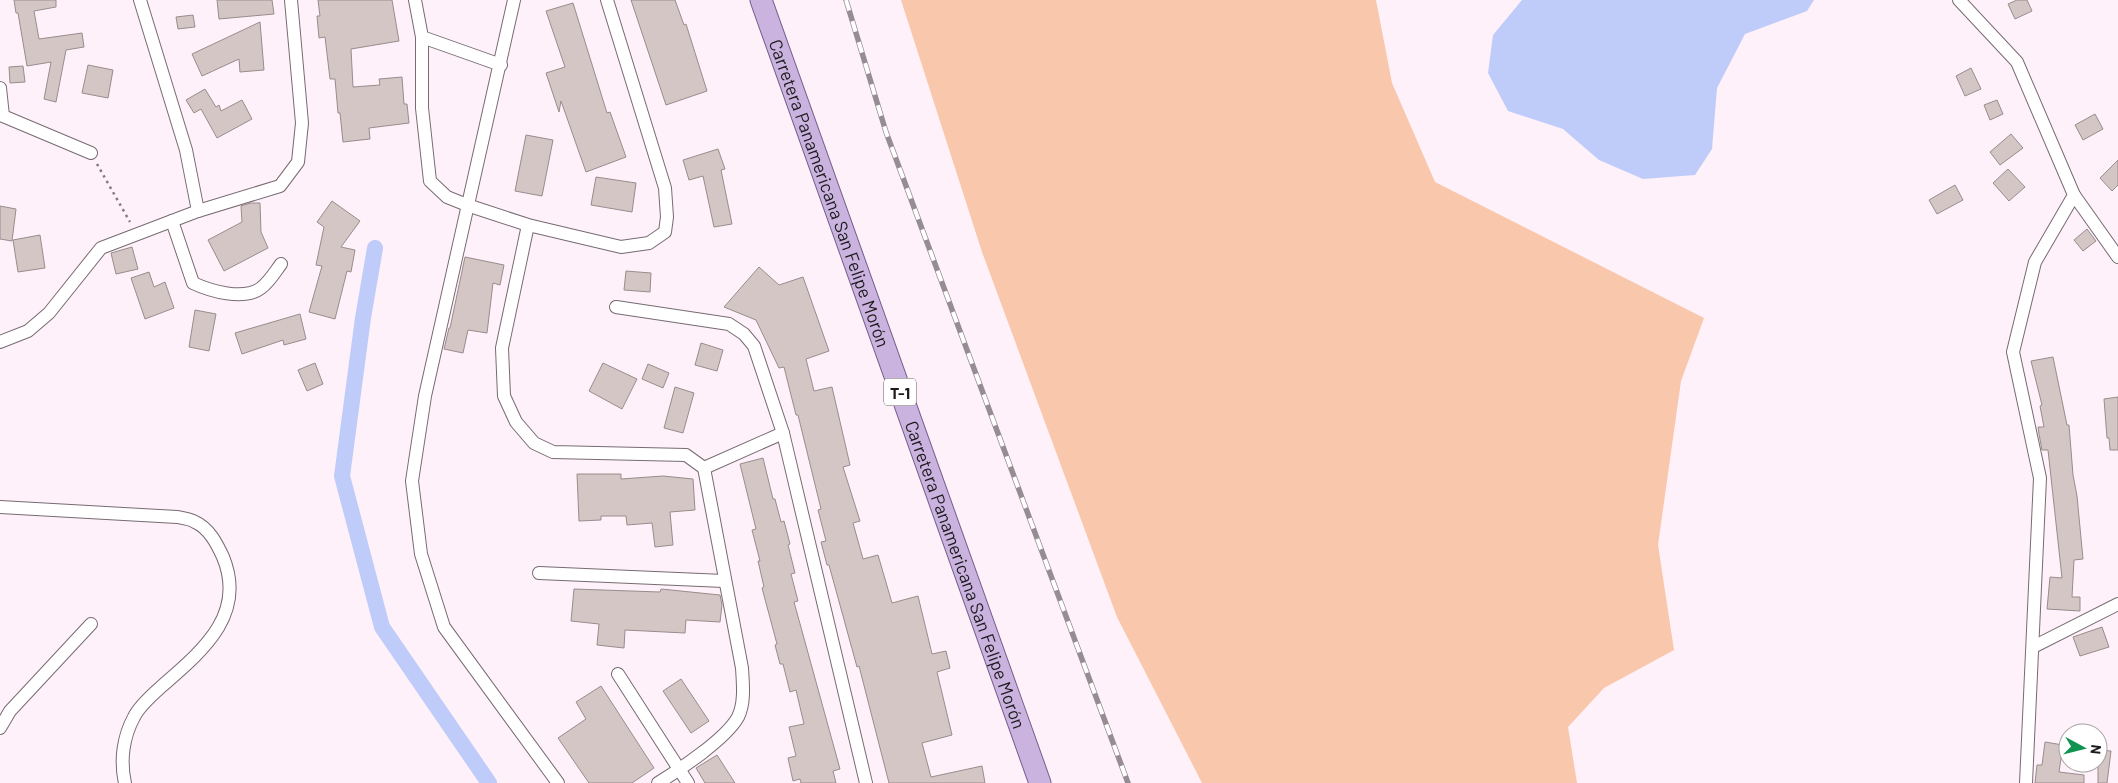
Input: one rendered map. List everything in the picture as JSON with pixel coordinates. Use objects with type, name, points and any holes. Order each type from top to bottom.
[{"type":"main road","name":"Carretera Panamericana San Felipe Morón","points":[[761,0],[1040,783]]},
{"type":"street","points":[[140,0],[186,150],[198,211]]},
{"type":"street","points":[[0,342],[28,331],[49,313],[101,248],[198,211],[280,186],[298,162],[302,123],[291,0]]},
{"type":"street","points":[[415,0],[422,37],[422,108],[430,181],[447,197],[467,206],[528,225],[621,247],[649,243],[665,232],[667,217],[666,188],[607,0]]},
{"type":"street","points":[[514,0],[425,396],[412,481],[421,554],[444,627],[558,783]]},
{"type":"street","points":[[1960,0],[2017,62],[2074,195],[2118,257]]},
{"type":"street","points":[[422,37],[501,64]]},
{"type":"street","points":[[0,88],[3,116],[91,153]]},
{"type":"street","points":[[2026,783],[2040,478],[2013,352],[2035,262],[2074,195]]},
{"type":"street","points":[[172,221],[193,284],[214,292],[242,294],[260,289],[282,264]]},
{"type":"street","points":[[528,225],[502,348],[504,396],[516,422],[534,443],[554,452],[686,455],[704,468],[742,668],[744,686],[742,703],[738,717],[727,731],[679,770],[658,783]]},
{"type":"street","points":[[616,307],[729,324],[744,334],[754,346],[783,433],[866,783]]},
{"type":"street","points":[[704,468],[783,433]]},
{"type":"street","points":[[0,507],[177,517],[196,522],[214,538],[222,555],[229,572],[228,608],[208,642],[134,716],[123,750],[122,770],[125,783]]},
{"type":"street","points":[[539,573],[724,581]]},
{"type":"street","points":[[2033,647],[2118,604]]},
{"type":"street","points":[[0,728],[10,711],[91,624]]},
{"type":"street","points":[[618,674],[688,783]]},
{"type":"path","points":[[91,153],[137,234]]},
{"type":"shaded area","points":[[901,0],[1376,0],[1392,83],[1435,182],[1704,318],[1681,381],[1658,545],[1674,650],[1604,688],[1568,727],[1577,783],[1202,783],[1117,617],[982,252]]},
{"type":"water","points":[[1522,0],[1814,0],[1807,11],[1745,34],[1717,88],[1712,149],[1695,175],[1643,179],[1599,160],[1563,129],[1508,111],[1488,73],[1493,35]]},
{"type":"building","points":[[14,0],[56,0],[56,7],[34,11],[39,39],[82,33],[84,47],[66,50],[56,102],[44,99],[51,62],[27,66]]},
{"type":"building","points":[[217,0],[272,0],[274,14],[219,19]]},
{"type":"building","points":[[318,0],[392,0],[399,41],[351,49],[353,87],[380,85],[379,79],[402,77],[404,104],[407,104],[409,123],[369,128],[370,139],[343,142],[335,79],[330,79],[325,37],[319,38],[317,16],[320,16]]},
{"type":"building","points":[[631,0],[675,0],[684,25],[686,24],[707,91],[666,105]]},
{"type":"building","points":[[2017,0],[2027,0],[2032,11],[2015,19],[2008,4]]},
{"type":"building","points":[[573,3],[607,113],[610,112],[626,157],[586,172],[561,101],[559,112],[546,73],[565,67],[546,11]]},
{"type":"building","points":[[193,15],[195,27],[178,29],[176,17]]},
{"type":"building","points":[[260,22],[264,70],[240,72],[239,59],[202,76],[192,54]]},
{"type":"building","points":[[88,65],[113,70],[108,98],[82,93]]},
{"type":"building","points":[[23,66],[25,82],[10,83],[9,67]]},
{"type":"building","points":[[1971,68],[1981,89],[1965,96],[1956,76]]},
{"type":"building","points":[[205,89],[216,107],[219,105],[221,111],[242,100],[252,119],[217,138],[201,109],[194,113],[186,100]]},
{"type":"building","points":[[1997,100],[2003,114],[1990,120],[1984,105]]},
{"type":"building","points":[[2095,114],[2103,129],[2083,140],[2075,125]]},
{"type":"building","points":[[2011,134],[2023,148],[2000,165],[1990,152]]},
{"type":"building","points":[[526,135],[553,140],[542,196],[515,191]]},
{"type":"building","points":[[718,149],[725,169],[721,170],[732,224],[714,227],[703,176],[689,180],[683,160]]},
{"type":"building","points":[[2118,160],[2118,185],[2112,191],[2100,178]]},
{"type":"building","points":[[2008,169],[2025,187],[2009,201],[1993,183]]},
{"type":"building","points":[[596,177],[636,183],[632,212],[591,205]]},
{"type":"building","points":[[1955,185],[1963,200],[1937,214],[1929,200]]},
{"type":"building","points":[[332,201],[360,221],[341,247],[355,250],[351,272],[347,271],[335,319],[309,312],[322,266],[316,265],[324,227],[317,222]]},
{"type":"building","points":[[260,203],[261,232],[268,248],[224,271],[208,240],[242,222],[241,206]]},
{"type":"building","points":[[0,206],[16,209],[12,241],[0,239]]},
{"type":"building","points":[[2087,229],[2096,241],[2083,251],[2074,240]]},
{"type":"building","points":[[40,235],[45,268],[18,272],[13,240]]},
{"type":"building","points":[[132,247],[138,269],[116,274],[111,253]]},
{"type":"building","points":[[465,257],[504,265],[500,285],[493,283],[487,333],[468,330],[463,353],[444,349]]},
{"type":"building","points":[[759,267],[779,285],[803,277],[829,351],[806,359],[814,391],[832,387],[850,465],[843,467],[860,521],[853,523],[863,559],[878,555],[892,603],[918,596],[932,654],[946,651],[950,668],[937,672],[952,735],[922,743],[931,777],[982,766],[985,783],[889,783],[859,666],[857,667],[821,542],[826,541],[818,510],[821,509],[784,367],[779,368],[756,320],[724,307]]},
{"type":"building","points":[[626,271],[651,273],[650,292],[624,290]]},
{"type":"building","points":[[149,272],[154,287],[165,282],[174,308],[145,319],[131,278]]},
{"type":"building","points":[[195,310],[216,314],[209,351],[189,347]]},
{"type":"building","points":[[300,314],[306,339],[284,345],[283,340],[242,354],[235,333]]},
{"type":"building","points":[[701,343],[723,350],[717,371],[695,365]]},
{"type":"building","points":[[2053,357],[2067,425],[2069,425],[2073,475],[2077,496],[2083,559],[2074,560],[2072,597],[2080,597],[2080,611],[2047,609],[2050,577],[2062,578],[2048,450],[2042,450],[2038,427],[2044,427],[2040,406],[2042,405],[2031,361]]},
{"type":"building","points":[[315,363],[323,384],[307,391],[298,370]]},
{"type":"building","points":[[603,363],[637,379],[622,409],[589,391]]},
{"type":"building","points":[[648,364],[669,373],[663,388],[642,379]]},
{"type":"building","points":[[675,387],[694,393],[683,433],[664,428]]},
{"type":"building","points":[[2118,397],[2118,450],[2110,450],[2109,438],[2107,438],[2104,399]]},
{"type":"building","points":[[763,458],[773,499],[775,499],[781,522],[784,521],[790,544],[788,545],[795,573],[791,574],[798,601],[794,602],[840,769],[833,771],[836,783],[801,783],[800,779],[793,781],[788,758],[796,756],[789,727],[804,724],[796,690],[790,692],[783,664],[780,664],[775,645],[777,644],[762,588],[764,587],[758,561],[760,561],[752,530],[756,529],[740,464]]},
{"type":"building","points":[[577,474],[621,474],[621,479],[663,476],[693,479],[695,510],[670,512],[673,545],[655,547],[652,523],[627,525],[626,516],[601,516],[601,520],[579,521]]},
{"type":"building","points":[[574,589],[660,592],[661,589],[720,595],[722,605],[720,622],[686,620],[685,633],[625,630],[624,648],[597,645],[599,624],[571,621]]},
{"type":"building","points":[[2102,627],[2109,647],[2080,656],[2073,637]]},
{"type":"building","points":[[681,679],[709,721],[691,733],[663,691]]},
{"type":"building","points":[[601,686],[654,768],[632,783],[589,783],[558,738],[586,719],[576,702]]},
{"type":"building","points":[[2045,742],[2058,744],[2058,773],[2084,775],[2084,783],[2035,783],[2037,765],[2042,765]]},
{"type":"building","points":[[2108,751],[2111,751],[2107,783],[2098,783],[2098,773],[2108,773]]},
{"type":"building","points":[[717,755],[735,783],[705,783],[696,768]]},
{"type":"waterway","points":[[375,248],[363,318],[342,476],[382,627],[489,783]]},
{"type":"railway","points":[[846,0],[886,132],[1128,783]]}]
